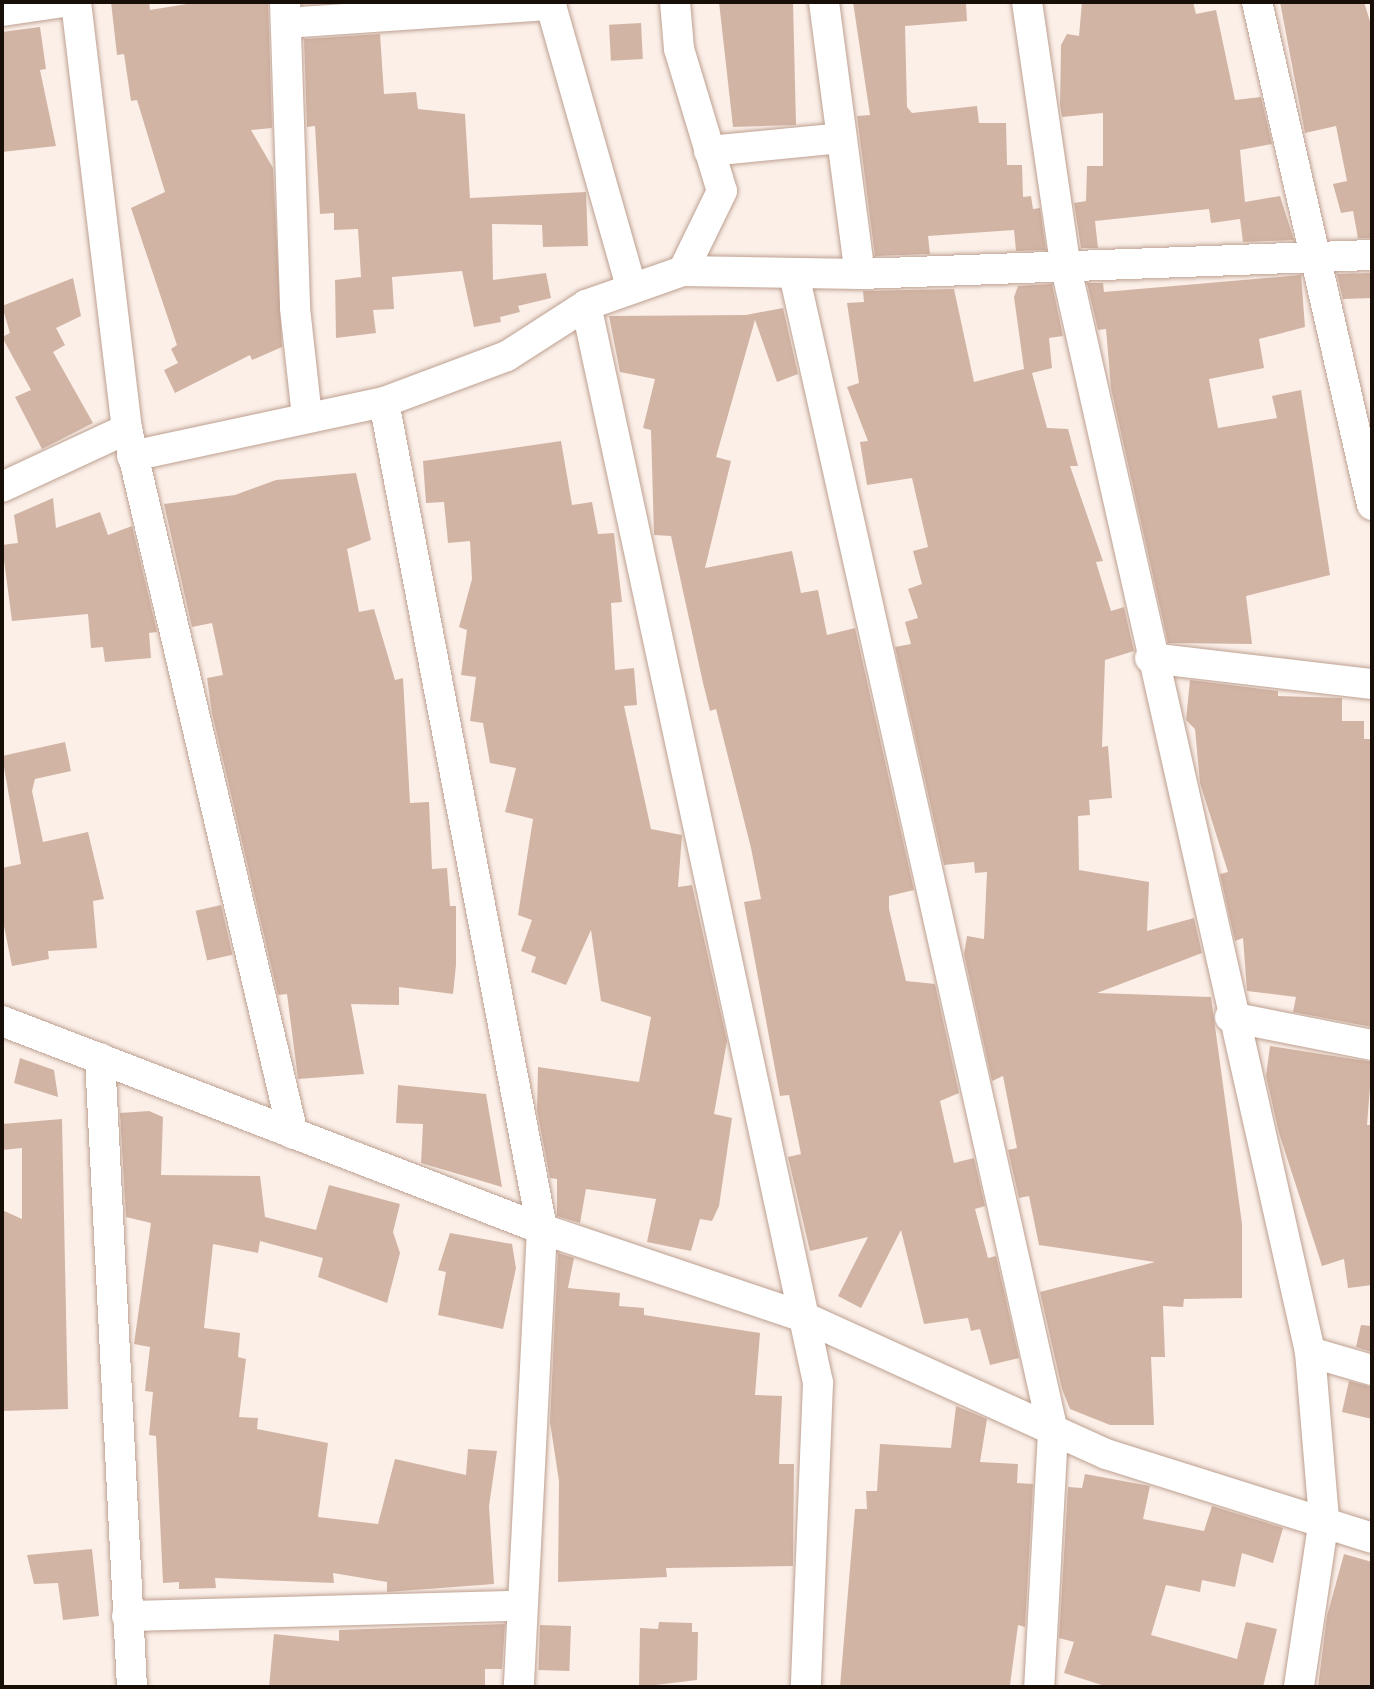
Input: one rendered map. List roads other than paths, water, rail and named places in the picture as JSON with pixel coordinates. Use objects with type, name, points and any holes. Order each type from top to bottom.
[{"type":"street","points":[[2,11],[64,2]]},
{"type":"street","points":[[76,2],[130,442],[293,1135]]},
{"type":"street","points":[[676,2],[679,49],[709,151],[721,178],[720,205],[683,271]]},
{"type":"street","points":[[824,2],[860,274]]},
{"type":"street","points":[[1027,2],[1066,268],[1230,1017],[1310,1352],[1324,1519],[1299,1687]]},
{"type":"street","points":[[1257,2],[1314,261],[1372,505]]},
{"type":"street","points":[[307,417],[295,308],[286,12],[550,4],[631,286]]},
{"type":"street","points":[[709,151],[841,138]]},
{"type":"street","points":[[2,487],[130,442],[307,417],[384,401],[507,356],[586,305],[631,286],[683,271],[860,274],[1314,261],[1372,255]]},
{"type":"street","points":[[794,274],[1053,1432],[1039,1687]]},
{"type":"street","points":[[586,305],[818,1384],[806,1687]]},
{"type":"street","points":[[384,401],[542,1229],[519,1687]]},
{"type":"street","points":[[1150,658],[1372,684]]},
{"type":"street","points":[[1230,1017],[1372,1045]]},
{"type":"street","points":[[2,1021],[542,1229],[804,1317],[1053,1432],[1142,1466],[1324,1519],[1372,1538]]},
{"type":"street","points":[[100,1058],[132,1687]]},
{"type":"street","points":[[1310,1352],[1372,1370]]},
{"type":"street","points":[[127,1616],[522,1606]]}]
